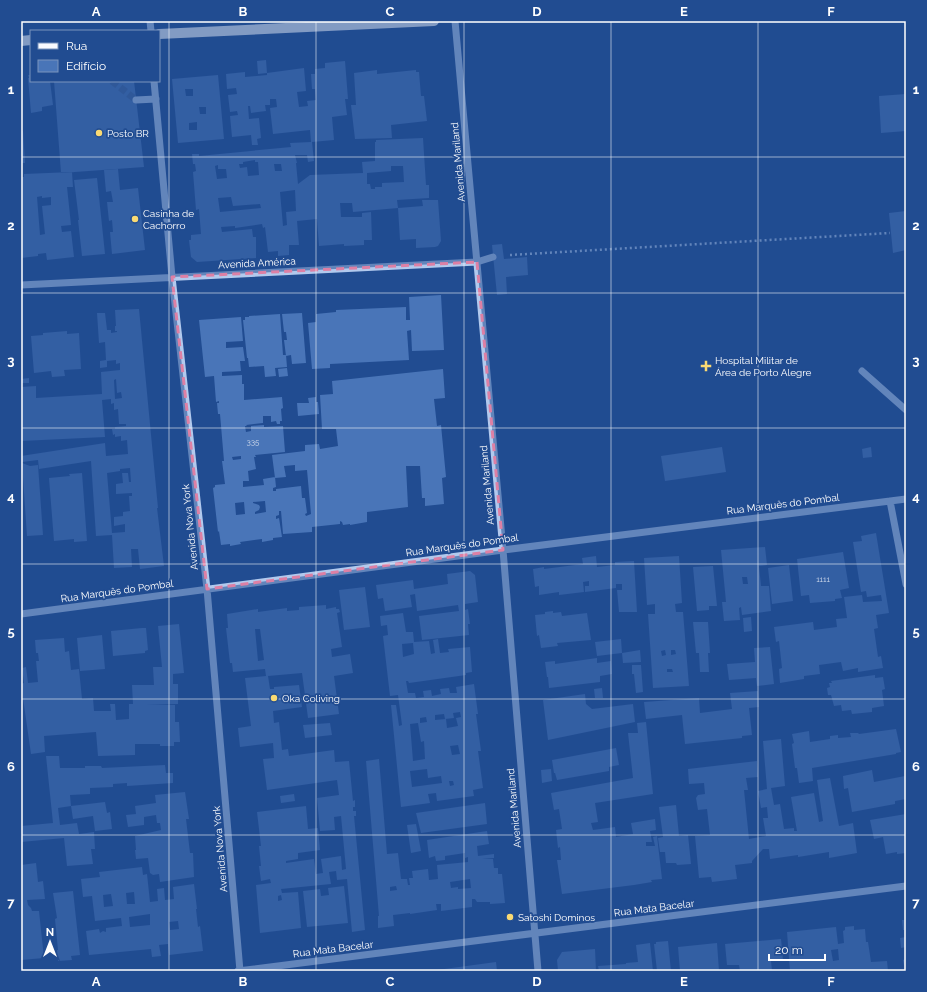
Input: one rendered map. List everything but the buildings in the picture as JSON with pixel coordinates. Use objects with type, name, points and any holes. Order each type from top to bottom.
[{"type":"main road","points":[[160,34],[434,21]]},
{"type":"street","name":"Avenida Mariland","points":[[455,21],[503,550],[538,971]]},
{"type":"street","name":"Avenida Nova York","points":[[154,82],[172,277],[207,589],[240,971]]},
{"type":"street","points":[[136,100],[156,99]]},
{"type":"street","name":"Avenida América","points":[[21,285],[477,262],[493,257]]},
{"type":"street","points":[[862,371],[906,410]]},
{"type":"street","name":"Rua Marquês do Pombal","points":[[21,614],[906,498]]},
{"type":"street","points":[[890,501],[906,584]]},
{"type":"street","name":"Rua Mata Bacelar","points":[[240,971],[906,886]]},
{"type":"path","points":[[510,255],[890,233]]},
{"type":"highlighted area","points":[[477,262],[503,550],[207,589],[172,277]]},
{"type":"tunnel","points":[[113,82],[136,100]]},
{"type":"place","name":"Posto BR","points":[[99,133]]},
{"type":"place","name":"Casinha de Cachorro","points":[[135,219]]},
{"type":"place","name":"Hospital Militar de Área de Porto Alegre","points":[[706,366]]},
{"type":"place","name":"Oka Coliving","points":[[274,698]]},
{"type":"place","name":"Satoshi Dominos","points":[[510,917]]}]
